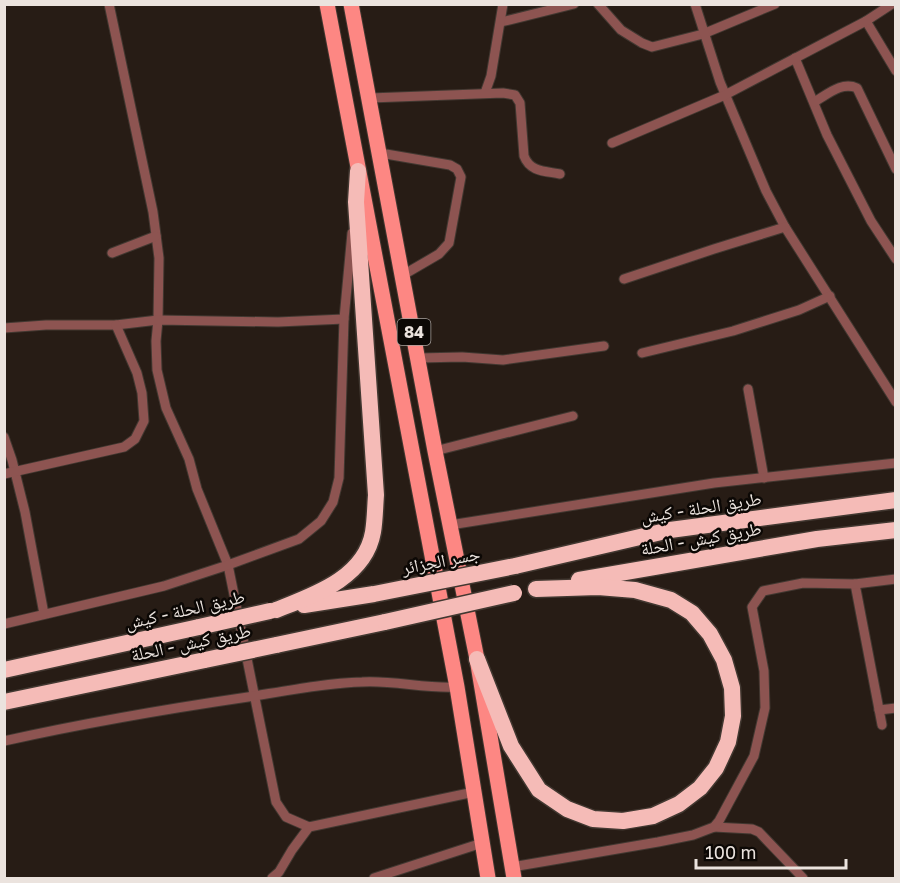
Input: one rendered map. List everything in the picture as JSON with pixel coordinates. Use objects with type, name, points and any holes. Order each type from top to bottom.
[{"type":"highway","points":[[273,610],[308,597],[346,577],[365,556],[373,534],[376,495],[356,202],[358,171]]},
{"type":"highway","name":"طريق الحلة - كيش","points":[[515,566],[670,530],[896,500]]},
{"type":"highway","name":"طريق كيش - الحلة","points":[[4,702],[603,575],[806,541],[896,530]]},
{"type":"highway","name":"جسر الجزائر","points":[[374,594],[515,566]]},
{"type":"highway","points":[[477,659],[511,746],[538,790],[567,809],[593,819],[623,821],[653,816],[679,804],[700,788],[716,768],[724,751],[733,716],[732,688],[724,660],[710,634],[692,613],[671,600],[634,590],[598,587],[536,589]]},
{"type":"highway","name":"طريق الحلة - كيش","points":[[4,670],[273,610],[374,594]]},
{"type":"main road","points":[[327,4],[458,687],[488,879]]},
{"type":"main road","name":"84","points":[[351,4],[435,451],[477,659]]},
{"type":"main road","points":[[336,54],[342,58],[350,58],[355,56],[359,49]]},
{"type":"main road","points":[[342,82],[347,75],[352,73],[365,79]]},
{"type":"main road","points":[[477,659],[513,873]]},
{"type":"street","points":[[109,4],[153,212],[159,258],[157,370],[166,408],[189,459],[197,489],[228,565],[276,802],[286,817],[309,827],[474,792]]},
{"type":"street","points":[[485,93],[491,76],[503,4]]},
{"type":"street","points":[[501,22],[574,4]]},
{"type":"street","points":[[598,4],[621,30],[652,47],[704,34],[775,4]]},
{"type":"street","points":[[695,4],[725,94],[765,191],[785,227],[896,402]]},
{"type":"street","points":[[612,143],[725,94],[866,21],[892,4]]},
{"type":"street","points":[[866,21],[896,71]]},
{"type":"street","points":[[795,58],[827,135],[871,221],[896,259]]},
{"type":"street","points":[[814,102],[841,87],[857,88],[896,169]]},
{"type":"street","points":[[370,98],[485,93],[515,95],[520,103],[524,156],[527,164],[535,170],[560,174]]},
{"type":"street","points":[[380,153],[450,165],[457,169],[461,177],[449,243],[439,254],[403,275]]},
{"type":"street","points":[[4,624],[164,585],[228,565],[299,538],[321,521],[333,502],[339,478],[344,319],[349,252],[356,202]]},
{"type":"street","points":[[624,279],[785,227]]},
{"type":"street","points":[[112,253],[156,236]]},
{"type":"street","points":[[642,354],[733,331],[799,310],[830,296]]},
{"type":"street","points":[[4,328],[116,325],[158,320],[344,319]]},
{"type":"street","points":[[4,474],[124,447],[135,439],[144,422],[142,393],[137,373],[116,325]]},
{"type":"street","points":[[419,358],[462,357],[503,360],[604,346]]},
{"type":"street","points":[[748,389],[764,478]]},
{"type":"street","points":[[435,451],[573,416]]},
{"type":"street","points":[[4,437],[25,512],[44,614]]},
{"type":"street","points":[[450,525],[714,483],[896,463]]},
{"type":"street","points":[[714,827],[754,756],[765,708],[764,671],[752,607],[763,591],[803,583],[855,584],[896,579]]},
{"type":"street","points":[[855,584],[882,725]]},
{"type":"street","points":[[4,741],[151,712],[362,682],[386,681],[458,687]]},
{"type":"street","points":[[879,711],[896,708]]},
{"type":"street","points":[[272,879],[309,827]]},
{"type":"street","points":[[513,873],[693,835],[714,827],[752,829],[759,832],[803,879]]},
{"type":"street","points":[[374,879],[482,843]]}]
